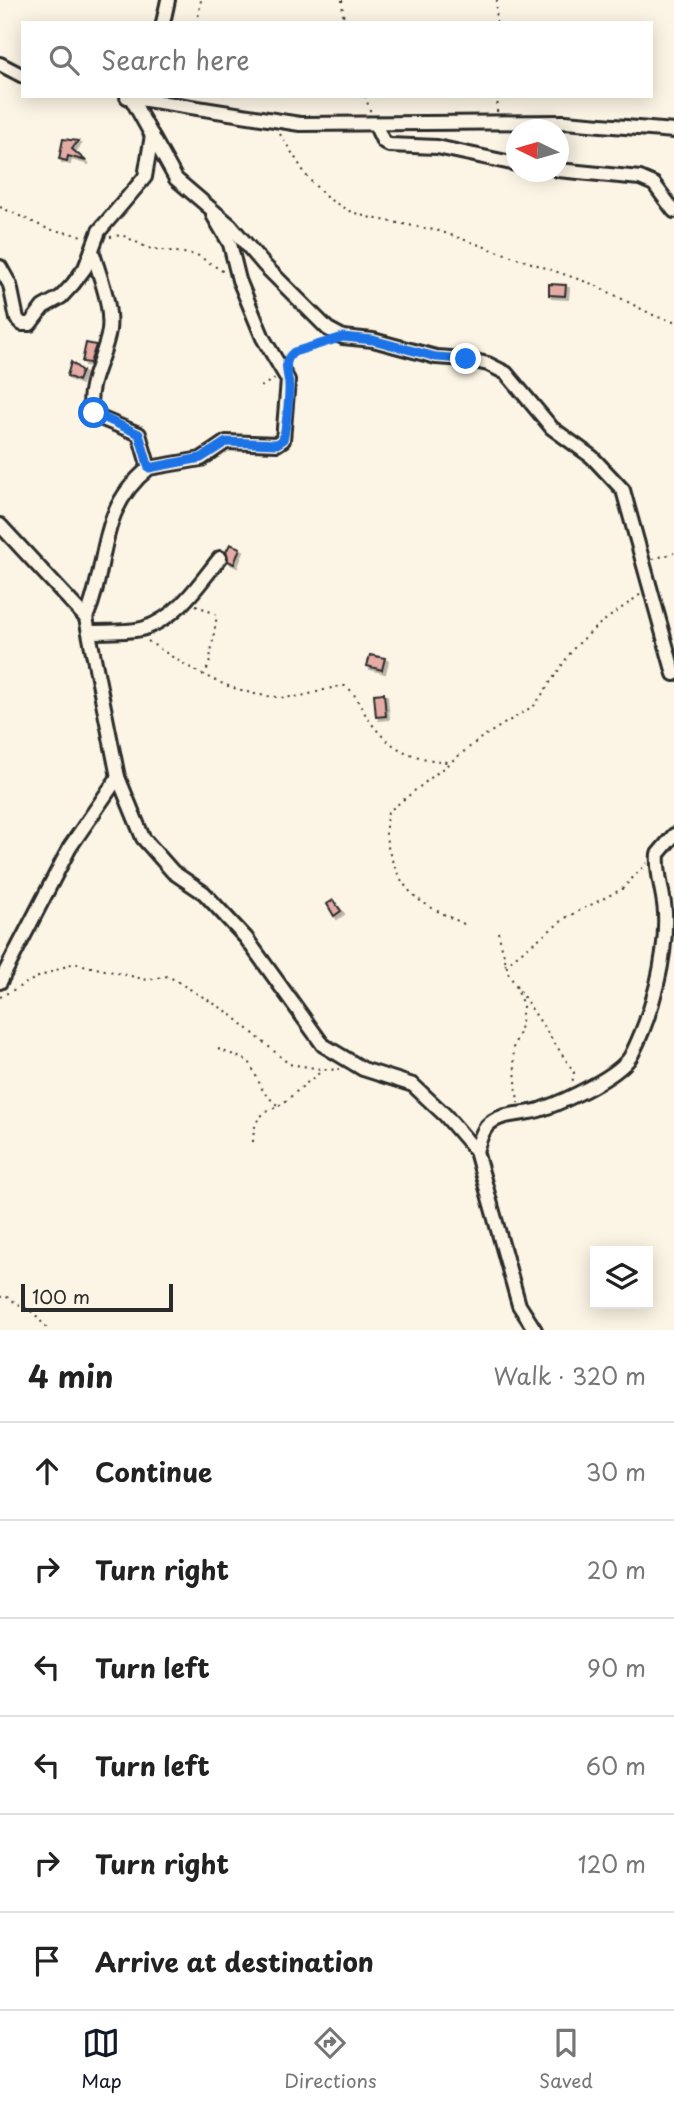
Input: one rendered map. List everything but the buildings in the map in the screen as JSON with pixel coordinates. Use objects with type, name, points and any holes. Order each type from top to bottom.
[{"type":"street","points":[[163,21],[168,0]]},
{"type":"street","points":[[0,64],[21,75]]},
{"type":"street","points":[[129,98],[176,179],[245,240],[265,266],[315,317],[343,337],[373,340],[436,357],[466,359],[506,373],[552,428],[600,464],[623,490],[674,674]]},
{"type":"street","points":[[134,98],[272,121],[375,124],[576,123],[674,131]]},
{"type":"street","points":[[375,124],[383,141],[389,145],[437,147],[506,162]]},
{"type":"street","points":[[0,267],[10,285],[17,319],[22,324],[30,324],[43,307],[61,297],[73,284],[92,250],[96,236],[145,177],[152,135]]},
{"type":"street","points":[[569,171],[640,178],[654,184],[674,211]]},
{"type":"street","points":[[86,618],[96,594],[113,512],[149,468],[201,458],[226,442],[280,444],[284,436],[289,389],[285,372],[263,338],[239,280],[230,244],[205,203]]},
{"type":"street","points":[[92,250],[107,303],[110,327],[91,394],[91,409],[100,418],[141,436],[149,468]]},
{"type":"street","points":[[0,525],[86,618],[102,710],[118,777],[143,838],[157,856],[204,893],[246,938],[323,1045],[355,1065],[413,1085],[446,1115],[476,1151],[519,1305],[536,1330]]},
{"type":"street","points":[[90,632],[143,628],[167,617],[186,601],[220,558]]},
{"type":"street","points":[[0,982],[69,847],[118,777]]},
{"type":"street","points":[[476,1151],[488,1125],[559,1102],[624,1067],[636,1044],[656,982],[665,913],[658,854],[674,835]]},
{"type":"path","points":[[197,21],[201,0]]},
{"type":"path","points":[[342,0],[344,21]]},
{"type":"path","points":[[496,21],[498,0]]},
{"type":"path","points":[[366,98],[375,124]]},
{"type":"path","points":[[496,123],[498,98]]},
{"type":"path","points":[[272,121],[308,178],[327,198],[349,211],[439,231],[595,285],[657,317],[674,321]]},
{"type":"path","points":[[0,207],[65,235],[122,235],[148,248],[197,255],[239,280]]},
{"type":"path","points":[[261,387],[285,372],[288,357],[294,352],[343,337]]},
{"type":"path","points":[[642,563],[674,553]]},
{"type":"path","points":[[464,924],[423,903],[401,885],[387,847],[385,826],[388,811],[481,738],[517,719],[535,705],[573,649],[597,626],[650,587]]},
{"type":"path","points":[[186,601],[217,615],[211,655],[204,676]]},
{"type":"path","points":[[141,636],[204,676],[242,691],[273,697],[293,697],[345,686],[352,690],[365,713],[389,742],[415,758],[450,762]]},
{"type":"path","points":[[505,966],[567,918],[622,889],[658,854]]},
{"type":"path","points":[[498,932],[505,966],[574,1072],[570,1090],[559,1102]]},
{"type":"path","points":[[0,998],[36,978],[74,963],[148,980],[168,976],[229,1012],[284,1061],[324,1070],[355,1065]]},
{"type":"path","points":[[516,985],[523,1010],[513,1048],[519,1113]]},
{"type":"path","points":[[218,1049],[248,1061],[258,1084],[278,1105]]},
{"type":"path","points":[[253,1142],[261,1116],[324,1070]]},
{"type":"path","points":[[0,1297],[5,1296],[32,1312],[49,1330]]},
{"type":"route","points":[[94,413],[139,434],[149,468],[181,464],[201,458],[226,442],[280,444],[284,436],[289,389],[285,372],[288,357],[294,352],[343,337],[373,340],[436,357],[466,359]]}]
